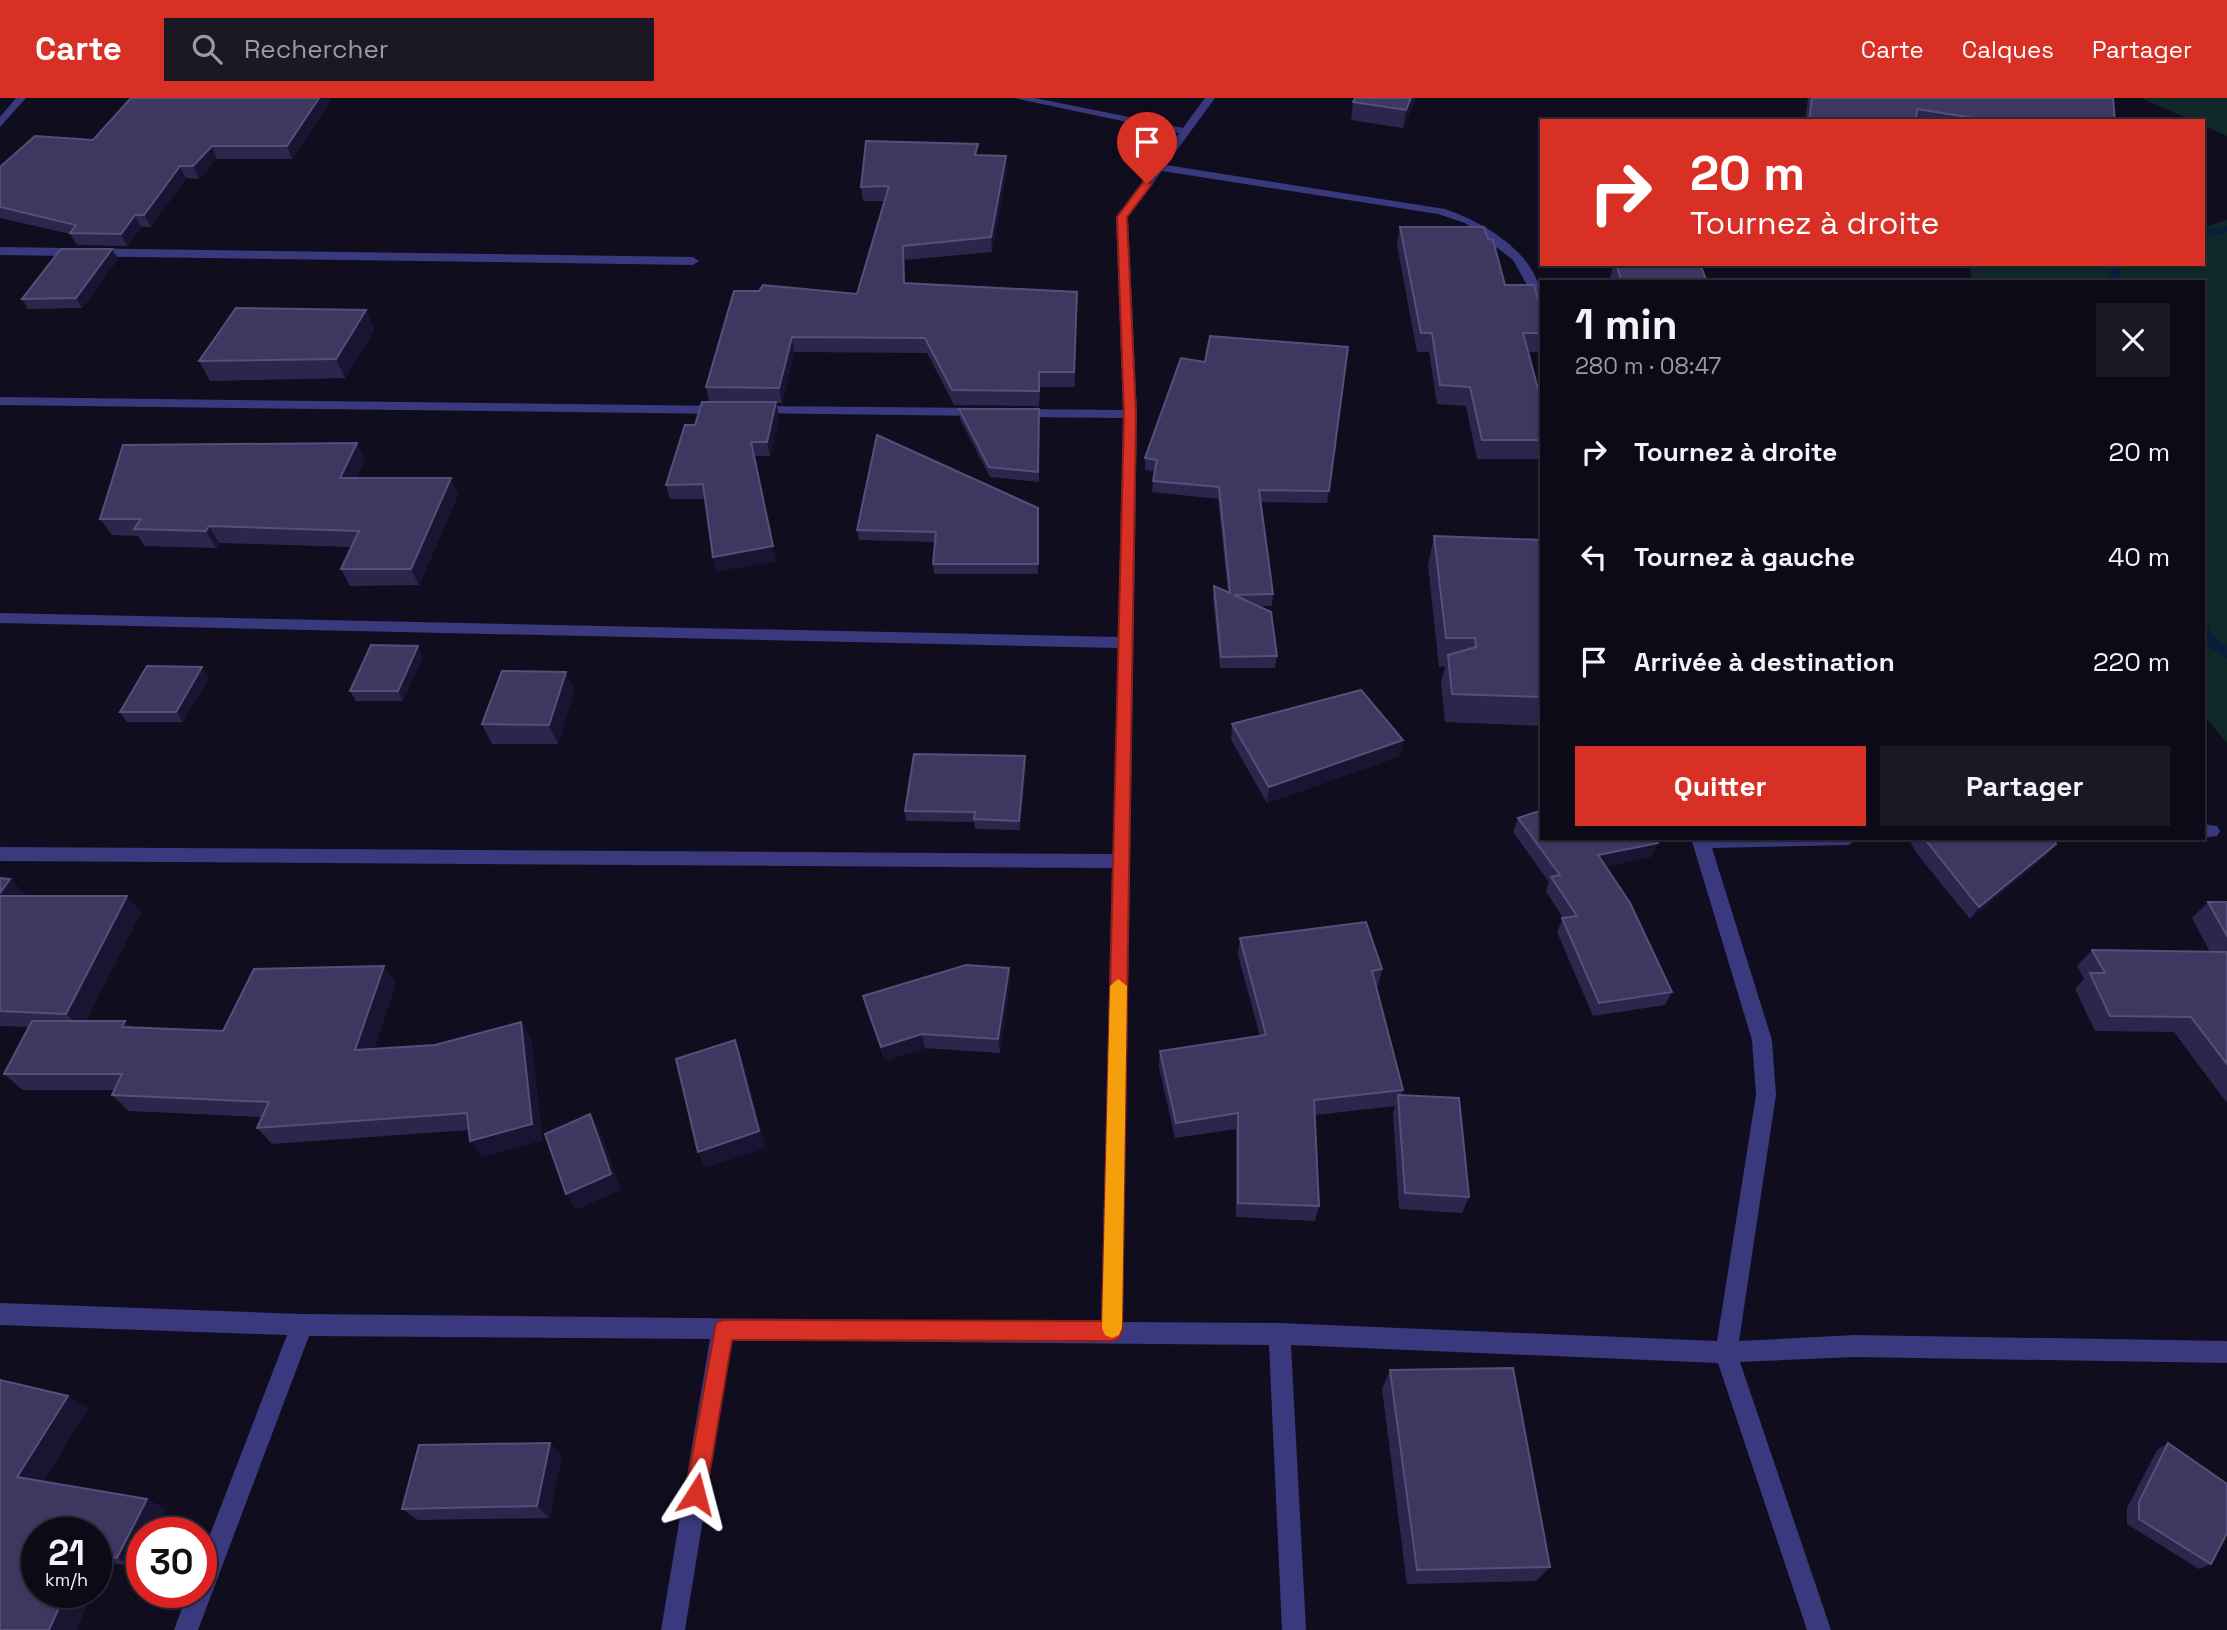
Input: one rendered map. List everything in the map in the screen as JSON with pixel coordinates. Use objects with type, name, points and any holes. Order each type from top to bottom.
[{"type":"street","points":[[0,124],[21,98]]},
{"type":"street","points":[[1019,98],[1184,131]]},
{"type":"street","points":[[1112,1331],[1130,414],[1122,217],[1210,98]]},
{"type":"street","points":[[1160,167],[1441,211],[1469,221],[1518,258],[1540,298]]},
{"type":"street","points":[[0,251],[693,261]]},
{"type":"street","points":[[0,401],[1130,414]]},
{"type":"street","points":[[0,618],[1125,643]]},
{"type":"street","points":[[1701,840],[1762,1040],[1766,1069],[1766,1095],[1726,1352],[1819,1630]]},
{"type":"street","points":[[0,854],[1121,861]]},
{"type":"street","points":[[0,1314],[302,1325],[1279,1334],[1726,1352],[1855,1346],[2227,1352]]},
{"type":"street","points":[[217,1549],[302,1325]]},
{"type":"street","points":[[673,1630],[723,1330]]},
{"type":"street","points":[[1279,1334],[1294,1630]]},
{"type":"street","points":[[186,1630],[194,1608]]},
{"type":"green space","points":[[2141,98],[2227,98],[2227,136],[2205,126],[2205,119],[2188,119]]},
{"type":"green space","points":[[2227,220],[2227,743],[2205,716],[2205,280],[1971,280],[1970,266],[2205,266],[2205,226]]},
{"type":"building","points":[[131,98],[319,98],[287,146],[212,146],[193,166],[180,166],[144,215],[135,215],[121,234],[70,233],[76,225],[0,207],[0,167],[35,136],[93,140]]},
{"type":"building","points":[[1355,98],[1411,98],[1406,110],[1353,102]]},
{"type":"building","points":[[1812,98],[2113,98],[2115,119],[1980,119],[1917,109],[1916,119],[1809,119]]},
{"type":"building","points":[[866,141],[978,144],[975,155],[1006,156],[991,237],[903,246],[904,283],[1077,292],[1074,372],[1039,372],[1039,391],[952,390],[925,338],[792,337],[779,388],[706,387],[734,291],[759,291],[763,285],[857,294],[889,186],[861,187]]},
{"type":"building","points":[[1400,227],[1484,227],[1488,239],[1493,240],[1505,285],[1534,285],[1540,306],[1540,333],[1523,333],[1540,397],[1540,440],[1482,440],[1470,387],[1440,385],[1432,333],[1421,333]]},
{"type":"building","points":[[61,249],[112,249],[76,298],[22,299]]},
{"type":"building","points":[[1617,266],[1701,266],[1706,280],[1621,280]]},
{"type":"building","points":[[236,308],[366,310],[336,359],[199,361]]},
{"type":"building","points":[[1210,336],[1348,347],[1329,491],[1259,490],[1273,594],[1234,595],[1271,612],[1277,656],[1221,657],[1214,586],[1230,593],[1219,487],[1153,481],[1157,460],[1145,458],[1181,358],[1205,362]]},
{"type":"building","points":[[702,402],[776,402],[767,442],[751,442],[773,546],[713,557],[703,484],[666,485],[685,425],[695,425]]},
{"type":"building","points":[[959,409],[1039,409],[1038,472],[989,467]]},
{"type":"building","points":[[877,435],[1038,508],[1038,564],[933,564],[936,532],[857,530]]},
{"type":"building","points":[[357,443],[340,478],[451,478],[411,569],[341,569],[359,531],[209,526],[206,531],[134,529],[141,519],[100,519],[123,445]]},
{"type":"building","points":[[1434,536],[1540,540],[1540,697],[1452,694],[1448,655],[1476,647],[1475,638],[1446,638]]},
{"type":"building","points":[[371,645],[418,646],[398,691],[350,691]]},
{"type":"building","points":[[147,666],[202,667],[176,712],[120,712]]},
{"type":"building","points":[[502,671],[566,672],[549,725],[482,724]]},
{"type":"building","points":[[1361,690],[1403,740],[1269,787],[1232,724]]},
{"type":"building","points":[[914,754],[1025,756],[1019,821],[974,819],[975,812],[905,811]]},
{"type":"building","points":[[1540,811],[1540,840],[1656,840],[1658,843],[1598,855],[1630,903],[1672,992],[1599,1003],[1562,918],[1577,916],[1551,877],[1560,875],[1518,818]]},
{"type":"building","points":[[1926,840],[2054,840],[2056,844],[1979,907]]},
{"type":"building","points":[[0,878],[10,879],[0,893]]},
{"type":"building","points":[[0,896],[127,896],[66,1014],[0,1011]]},
{"type":"building","points":[[2208,902],[2227,902],[2227,936]]},
{"type":"building","points":[[1366,922],[1382,969],[1372,971],[1403,1090],[1314,1100],[1319,1206],[1238,1203],[1238,1113],[1176,1123],[1160,1051],[1266,1035],[1240,938]]},
{"type":"building","points":[[2092,950],[2227,952],[2227,1064],[2191,1017],[2110,1016],[2090,973],[2105,973]]},
{"type":"building","points":[[966,965],[1009,968],[998,1039],[922,1034],[881,1047],[863,996]]},
{"type":"building","points":[[384,966],[355,1050],[435,1045],[521,1022],[532,1124],[470,1141],[467,1113],[257,1128],[269,1102],[112,1095],[122,1074],[4,1074],[32,1021],[125,1021],[122,1027],[223,1031],[254,969]]},
{"type":"building","points":[[735,1040],[759,1131],[698,1152],[676,1059]]},
{"type":"building","points":[[1398,1095],[1459,1098],[1469,1197],[1405,1193]]},
{"type":"building","points":[[590,1114],[611,1174],[566,1194],[545,1134]]},
{"type":"building","points":[[1513,1368],[1550,1567],[1417,1570],[1390,1370]]},
{"type":"building","points":[[0,1380],[68,1396],[17,1477],[147,1499],[138,1517],[126,1517],[126,1540],[117,1558],[112,1557],[112,1517],[21,1517],[21,1608],[59,1608],[49,1630],[0,1630]]},
{"type":"building","points":[[550,1443],[537,1506],[402,1509],[419,1445]]},
{"type":"building","points":[[2168,1443],[2227,1484],[2227,1533],[2211,1564],[2139,1519],[2139,1502]]},
{"type":"waterway","points":[[2205,234],[2227,229]]},
{"type":"waterway","points":[[2112,280],[2117,266]]},
{"type":"waterway","points":[[2205,634],[2207,639],[2227,653]]},
{"type":"slow traffic","points":[[1112,1328],[1118,986]]},
{"type":"route","points":[[696,1494],[723,1330],[1112,1331],[1130,414],[1122,217],[1147,184]]}]
